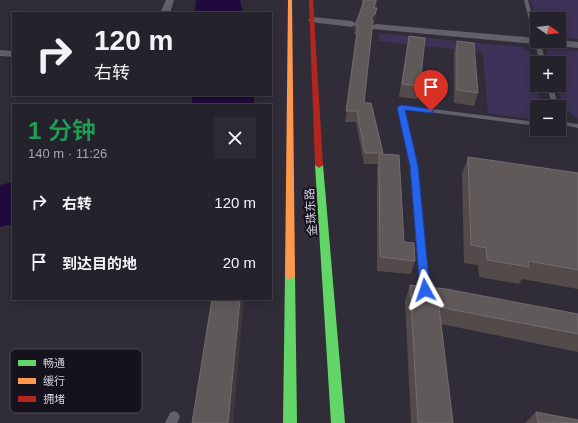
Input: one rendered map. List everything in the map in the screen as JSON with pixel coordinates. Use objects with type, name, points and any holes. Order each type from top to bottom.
[{"type":"highway","name":"金珠东路","points":[[290,0],[290,423]]},
{"type":"highway","name":"金珠东路","points":[[311,0],[316,121],[338,423]]},
{"type":"street","points":[[165,12],[170,0]]},
{"type":"street","points":[[313,20],[352,24]]},
{"type":"street","points":[[376,27],[530,40]]},
{"type":"street","points":[[566,44],[578,45]]},
{"type":"street","points":[[0,53],[12,54]]},
{"type":"lane","points":[[526,0],[530,16]]},
{"type":"lane","points":[[440,293],[425,290],[414,166],[401,108],[530,123]]},
{"type":"lane","points":[[566,123],[578,126]]},
{"type":"shaded area","points":[[196,0],[240,0],[243,12],[195,12]]},
{"type":"shaded area","points":[[530,0],[578,0],[578,39],[566,38],[566,12],[534,12]]},
{"type":"shaded area","points":[[379,33],[521,47],[528,50],[530,53],[530,92],[538,92],[540,100],[530,100],[530,119],[488,113],[483,54],[481,52],[378,41]]},
{"type":"shaded area","points":[[546,50],[578,51],[578,118],[566,108],[566,100],[562,100],[559,92],[566,92],[566,56],[548,56]]},
{"type":"shaded area","points":[[192,96],[254,96],[254,104],[192,104]]},
{"type":"shaded area","points":[[12,182],[12,224],[0,227],[0,185]]},
{"type":"building","points":[[364,0],[376,0],[374,8],[377,8],[375,14],[371,18],[373,20],[364,103],[371,103],[383,153],[365,153],[357,111],[346,111],[358,25],[355,25]]},
{"type":"building","points":[[409,36],[425,38],[420,86],[402,84]]},
{"type":"building","points":[[457,41],[474,43],[478,93],[457,90]]},
{"type":"building","points":[[379,154],[399,155],[404,242],[414,243],[415,261],[380,257]]},
{"type":"building","points":[[468,157],[578,173],[578,270],[528,261],[529,267],[487,260],[486,248],[471,245]]},
{"type":"building","points":[[410,285],[446,289],[578,314],[578,334],[439,307],[453,423],[418,423]]},
{"type":"building","points":[[212,300],[240,300],[228,423],[192,423]]},
{"type":"building","points":[[536,412],[578,420],[578,423],[538,423]]},
{"type":"traffic: fast","points":[[319,165],[338,423]]},
{"type":"traffic: fast","points":[[290,275],[290,423]]},
{"type":"traffic: slow","points":[[290,0],[290,275]]},
{"type":"traffic: jam","points":[[311,0],[319,165]]},
{"type":"route","points":[[425,290],[414,166],[401,108],[431,111]]}]
